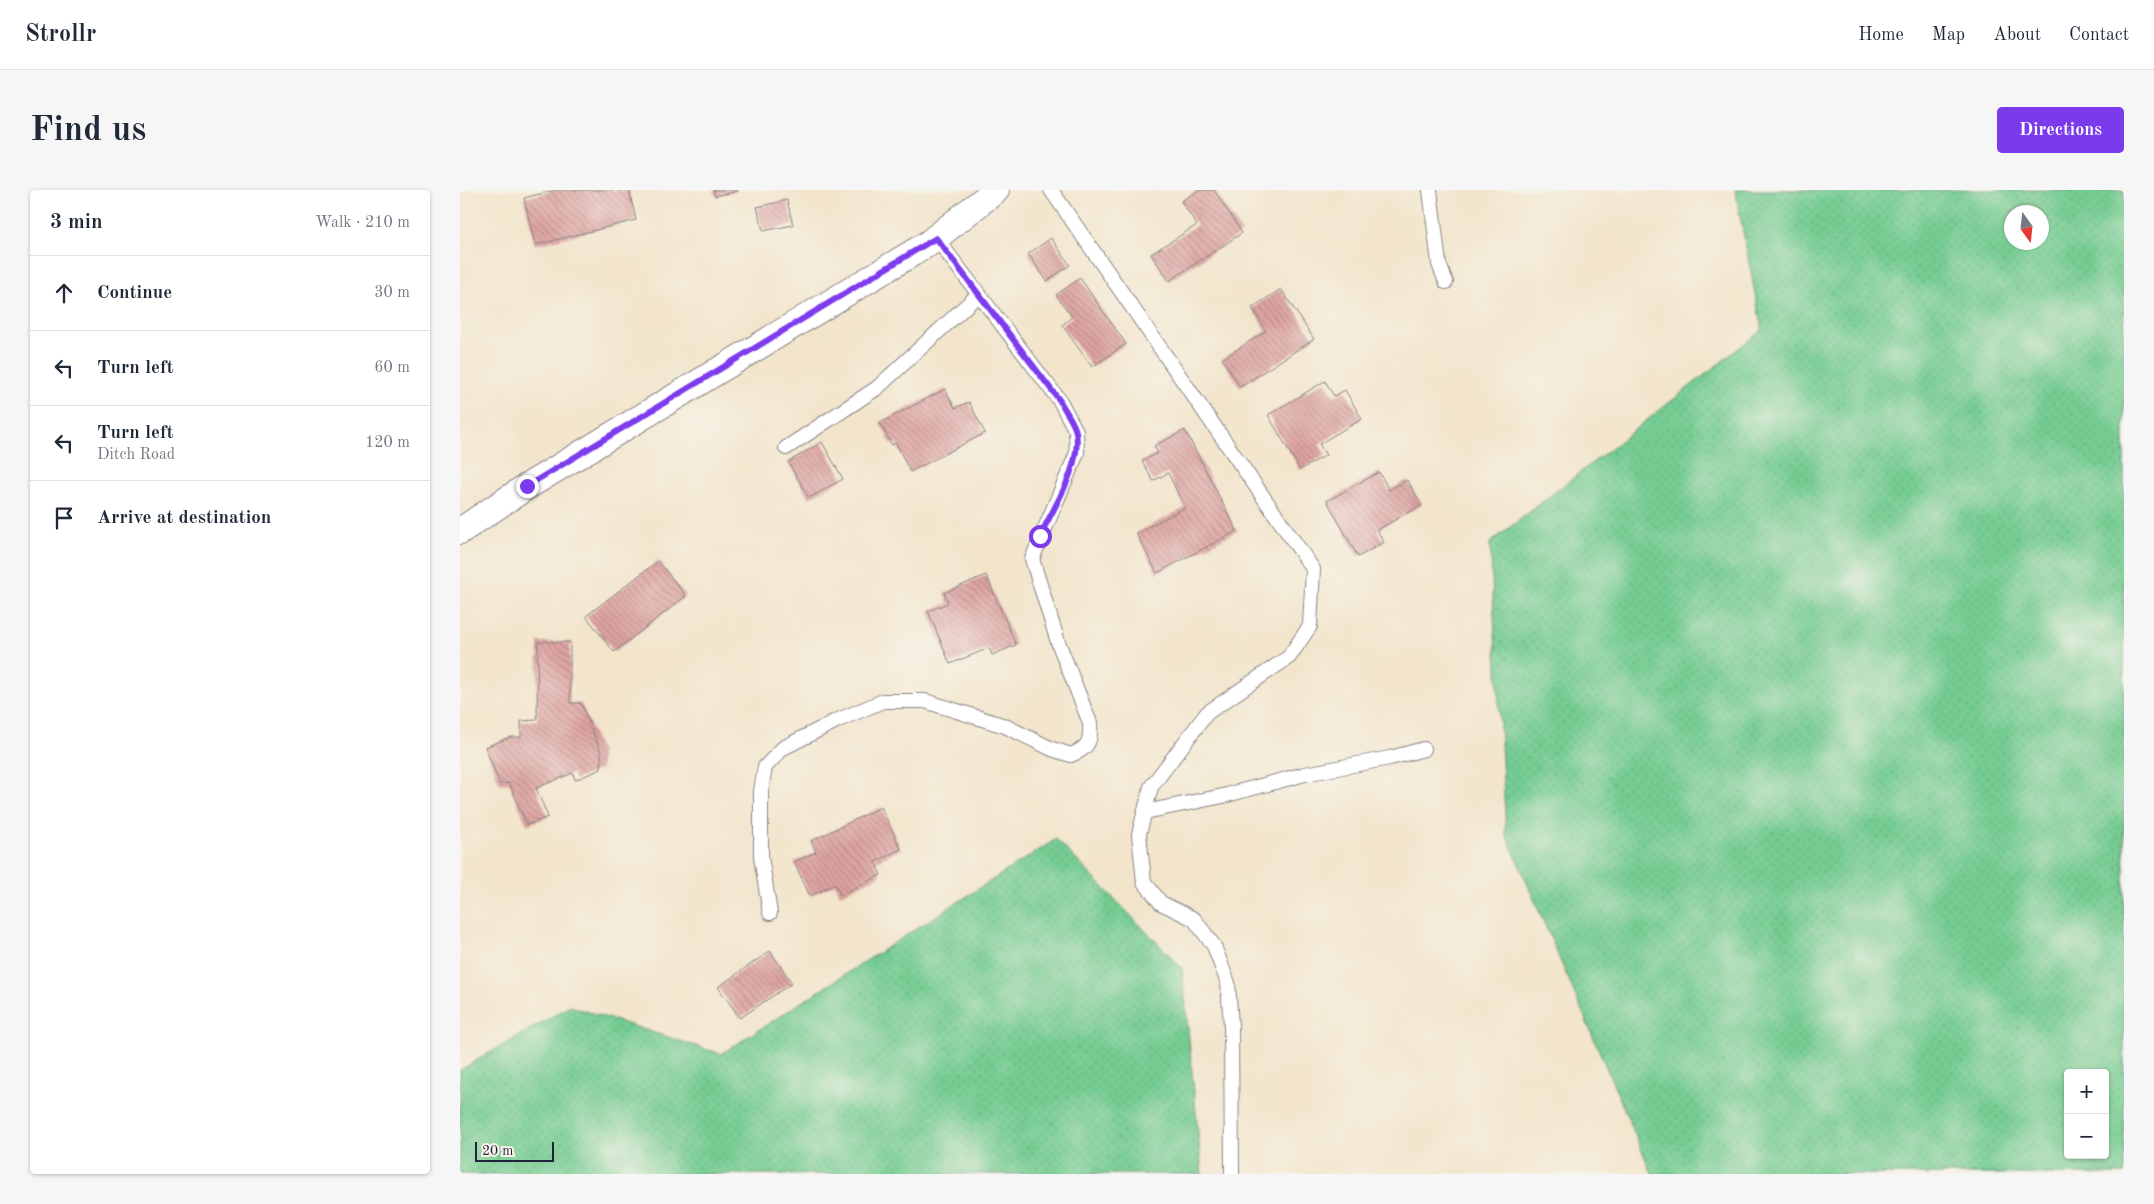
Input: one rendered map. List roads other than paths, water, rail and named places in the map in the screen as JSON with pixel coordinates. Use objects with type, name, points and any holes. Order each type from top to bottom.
[{"type":"street","points":[[460,531],[523,489],[936,238],[996,190]]},
{"type":"lane","points":[[1051,190],[1313,568],[1310,626],[1305,634],[1289,656],[1207,713],[1152,787],[1139,834],[1144,882],[1162,903],[1194,919],[1214,946],[1228,983],[1231,1026],[1232,1174]]},
{"type":"lane","points":[[1430,190],[1439,264],[1446,282]]},
{"type":"lane","points":[[770,913],[761,857],[761,791],[765,767],[783,748],[836,721],[883,701],[925,701],[1005,726],[1052,749],[1071,755],[1083,750],[1091,737],[1090,722],[1058,642],[1032,559],[1078,453],[1076,431],[1060,401],[936,238]]},
{"type":"lane","points":[[786,448],[877,388],[979,294]]},
{"type":"lane","points":[[1145,812],[1224,796],[1306,774],[1390,758],[1424,749]]}]
